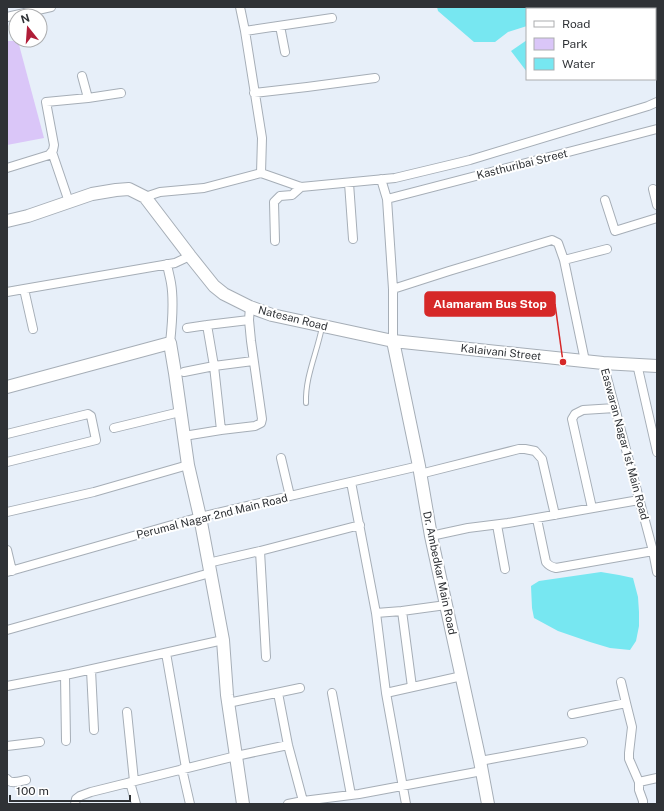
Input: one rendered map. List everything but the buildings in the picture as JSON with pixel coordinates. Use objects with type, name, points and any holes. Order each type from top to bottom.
[{"type":"street","points":[[240,7],[262,138],[261,173]]},
{"type":"street","points":[[244,32],[332,18]]},
{"type":"street","points":[[280,26],[285,52]]},
{"type":"street","points":[[82,76],[88,98]]},
{"type":"street","points":[[254,93],[375,78]]},
{"type":"street","points":[[69,202],[52,152],[54,145],[46,102],[121,93]]},
{"type":"street","points":[[7,221],[28,216],[92,194],[130,189],[145,197],[160,192],[204,188],[261,173],[301,187],[395,178],[470,160],[657,102]]},
{"type":"street","name":"Kasthuribai Street","points":[[387,199],[657,129]]},
{"type":"street","points":[[7,168],[49,155],[52,152]]},
{"type":"street","points":[[381,179],[387,199],[393,289],[393,341]]},
{"type":"street","points":[[349,183],[353,239]]},
{"type":"street","points":[[275,241],[274,202],[280,196],[292,195],[301,187]]},
{"type":"street","points":[[653,190],[657,205]]},
{"type":"street","name":"Natesan Road","points":[[145,197],[214,286],[224,294],[250,307],[272,315],[393,341]]},
{"type":"street","points":[[605,200],[615,231],[657,218]]},
{"type":"street","points":[[393,289],[552,240],[558,243],[564,260],[585,361]]},
{"type":"street","points":[[564,260],[607,249]]},
{"type":"street","points":[[7,292],[175,263],[190,256]]},
{"type":"street","points":[[167,264],[172,284],[172,329],[170,343],[176,373],[188,465],[200,517],[223,640],[228,703],[243,804]]},
{"type":"street","points":[[24,290],[33,329]]},
{"type":"street","points":[[184,436],[255,426],[262,423],[253,361],[249,320],[250,307]]},
{"type":"street","points":[[187,328],[249,320]]},
{"type":"street","points":[[207,325],[214,366],[221,430]]},
{"type":"street","name":"Kalaivani Street","points":[[393,341],[603,363],[657,366]]},
{"type":"street","name":"Dr. Ambedkar Main Road","points":[[393,341],[420,470],[431,536],[488,804]]},
{"type":"street","points":[[7,386],[170,343]]},
{"type":"street","points":[[184,372],[214,366],[253,361]]},
{"type":"street","name":"Easwaran Nagar 1st Main Road","points":[[603,363],[640,500],[657,572]]},
{"type":"street","points":[[637,364],[657,452]]},
{"type":"street","points":[[592,508],[572,419],[575,414],[583,410],[615,408]]},
{"type":"street","points":[[114,428],[180,412]]},
{"type":"street","points":[[7,434],[88,414],[93,420],[96,440],[7,462]]},
{"type":"street","name":"Perumal Nagar 2nd Main Road","points":[[10,571],[200,517],[351,482],[420,470],[519,449],[535,451],[542,459],[554,515]]},
{"type":"street","points":[[281,458],[290,496]]},
{"type":"street","points":[[7,512],[94,492],[188,465]]},
{"type":"street","points":[[351,482],[376,613],[386,693],[406,804]]},
{"type":"street","points":[[431,536],[468,528],[536,519],[640,500]]},
{"type":"street","points":[[536,519],[546,562],[551,567],[556,568],[653,551]]},
{"type":"street","points":[[7,630],[260,551],[360,525]]},
{"type":"street","points":[[497,525],[505,569]]},
{"type":"street","points":[[7,550],[10,571]]},
{"type":"street","points":[[260,551],[266,657]]},
{"type":"street","points":[[376,613],[446,605]]},
{"type":"street","points":[[402,611],[412,687]]},
{"type":"street","points":[[7,686],[90,670],[223,640]]},
{"type":"street","points":[[166,653],[190,804]]},
{"type":"street","points":[[90,670],[94,730]]},
{"type":"street","points":[[65,675],[66,741]]},
{"type":"street","points":[[386,693],[462,676]]},
{"type":"street","points":[[621,682],[632,727],[629,759],[640,782],[639,790],[643,804]]},
{"type":"street","points":[[228,703],[300,688]]},
{"type":"street","points":[[278,693],[288,745],[303,801]]},
{"type":"street","points":[[332,693],[351,795]]},
{"type":"street","points":[[572,714],[626,703]]},
{"type":"street","points":[[127,712],[132,782],[136,804]]},
{"type":"street","points":[[7,746],[40,742]]},
{"type":"street","points":[[288,804],[403,786],[583,742]]},
{"type":"street","points":[[75,804],[76,799],[80,796],[91,792],[236,756],[288,745]]},
{"type":"street","points":[[640,782],[657,778]]},
{"type":"street","points":[[7,779],[11,782],[26,780]]},
{"type":"lane","points":[[306,403],[307,386],[312,363],[323,326]]},
{"type":"green space","points":[[8,41],[8,48],[20,48],[44,138],[7,145]]},
{"type":"water","points":[[437,7],[553,7],[526,8],[526,26],[508,32],[495,42],[474,42],[438,11]]},
{"type":"water","points":[[526,41],[526,71],[511,51]]},
{"type":"water","points":[[601,572],[633,578],[638,597],[639,626],[636,641],[630,650],[610,648],[590,642],[558,631],[534,618],[531,586],[539,581]]},
{"type":"place","name":"Alamaram Bus Stop","points":[[563,362]]}]
